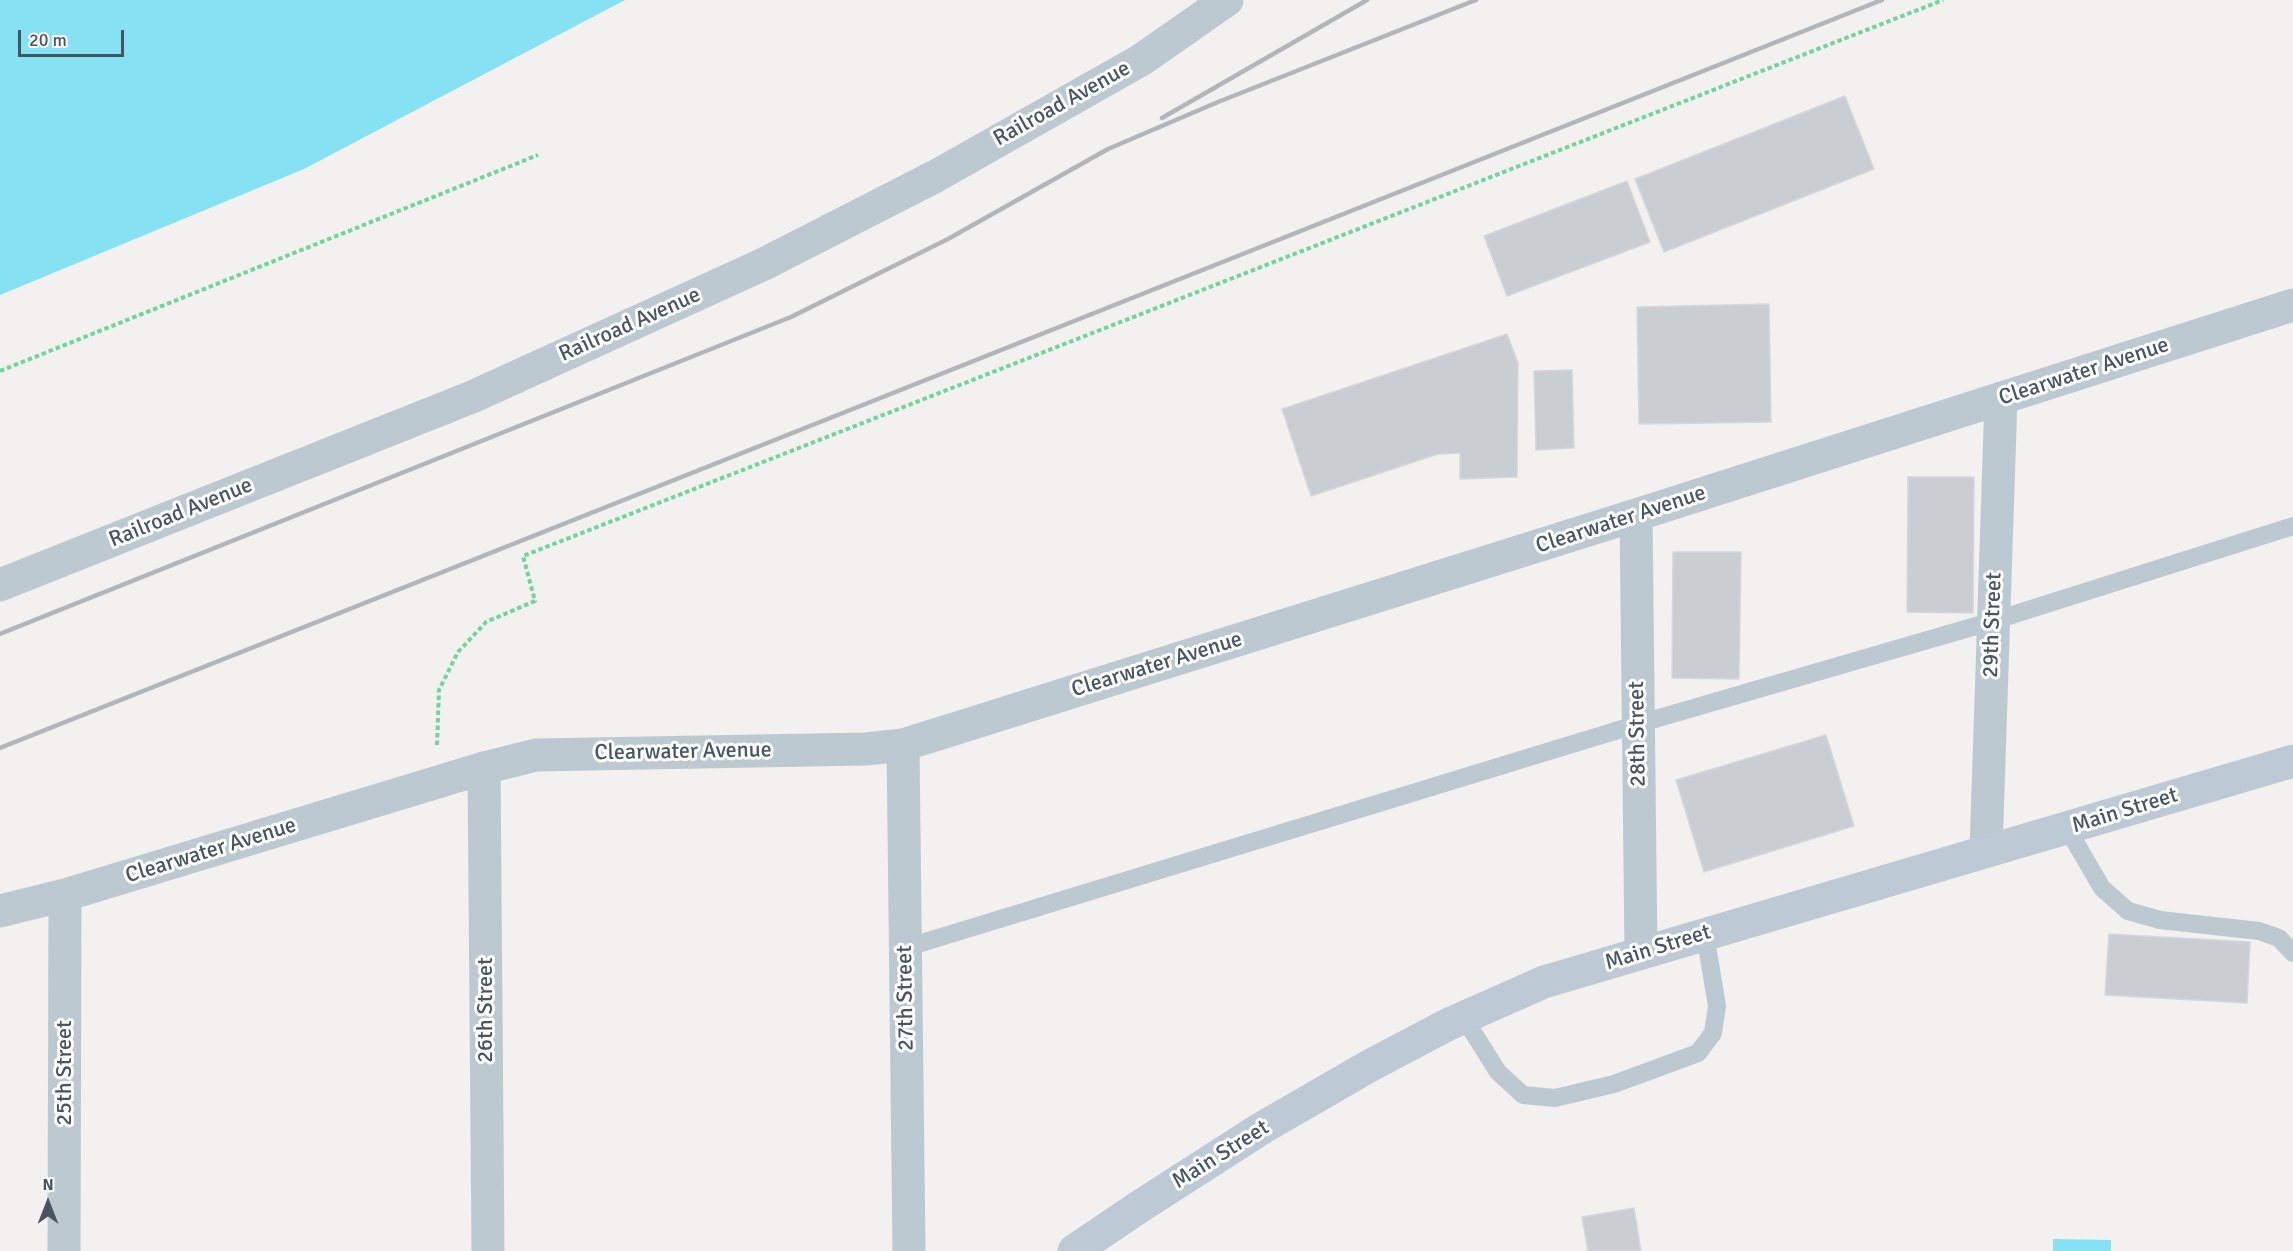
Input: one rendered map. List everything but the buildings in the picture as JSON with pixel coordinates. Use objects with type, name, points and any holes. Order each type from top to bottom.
[{"type":"main road","name":"Main Street","points":[[1074,1251],[1262,1128],[1371,1065],[1464,1018],[1544,982],[2293,760]]},
{"type":"street","name":"Railroad Avenue","points":[[0,585],[472,397],[764,264],[936,176],[1130,66],[1227,0]]},
{"type":"street","name":"Clearwater Avenue","points":[[0,911],[65,895],[484,768],[536,755],[866,749],[903,745],[1636,515],[2293,305]]},
{"type":"street","name":"29th Street","points":[[1986,851],[2001,398]]},
{"type":"street","name":"28th Street","points":[[1636,515],[1641,953]]},
{"type":"street","name":"27th Street","points":[[903,745],[909,1251]]},
{"type":"street","name":"26th Street","points":[[484,768],[488,1251]]},
{"type":"street","name":"25th Street","points":[[64,1251],[65,895]]},
{"type":"lane","points":[[905,948],[1638,724],[1994,621],[2293,526]]},
{"type":"lane","points":[[2067,828],[2102,888],[2128,911],[2160,920],[2259,931],[2279,939],[2293,953]]},
{"type":"lane","points":[[1464,1018],[1498,1072],[1523,1095],[1555,1098],[1614,1084],[1698,1053],[1713,1033],[1717,1006],[1705,934]]},
{"type":"path","points":[[442,782],[436,736],[440,690],[458,652],[486,622],[535,601],[524,556],[1942,0]]},
{"type":"path","points":[[0,371],[538,154]]},
{"type":"water","points":[[0,0],[625,0],[304,169],[0,295]]},
{"type":"water","points":[[2053,1239],[2111,1240],[2111,1251],[2053,1251]]},
{"type":"railway","points":[[1162,118],[1367,0]]},
{"type":"railway","points":[[0,634],[791,317],[948,239],[1108,149],[1218,102],[1476,0]]},
{"type":"railway","points":[[0,748],[1882,0]]}]
